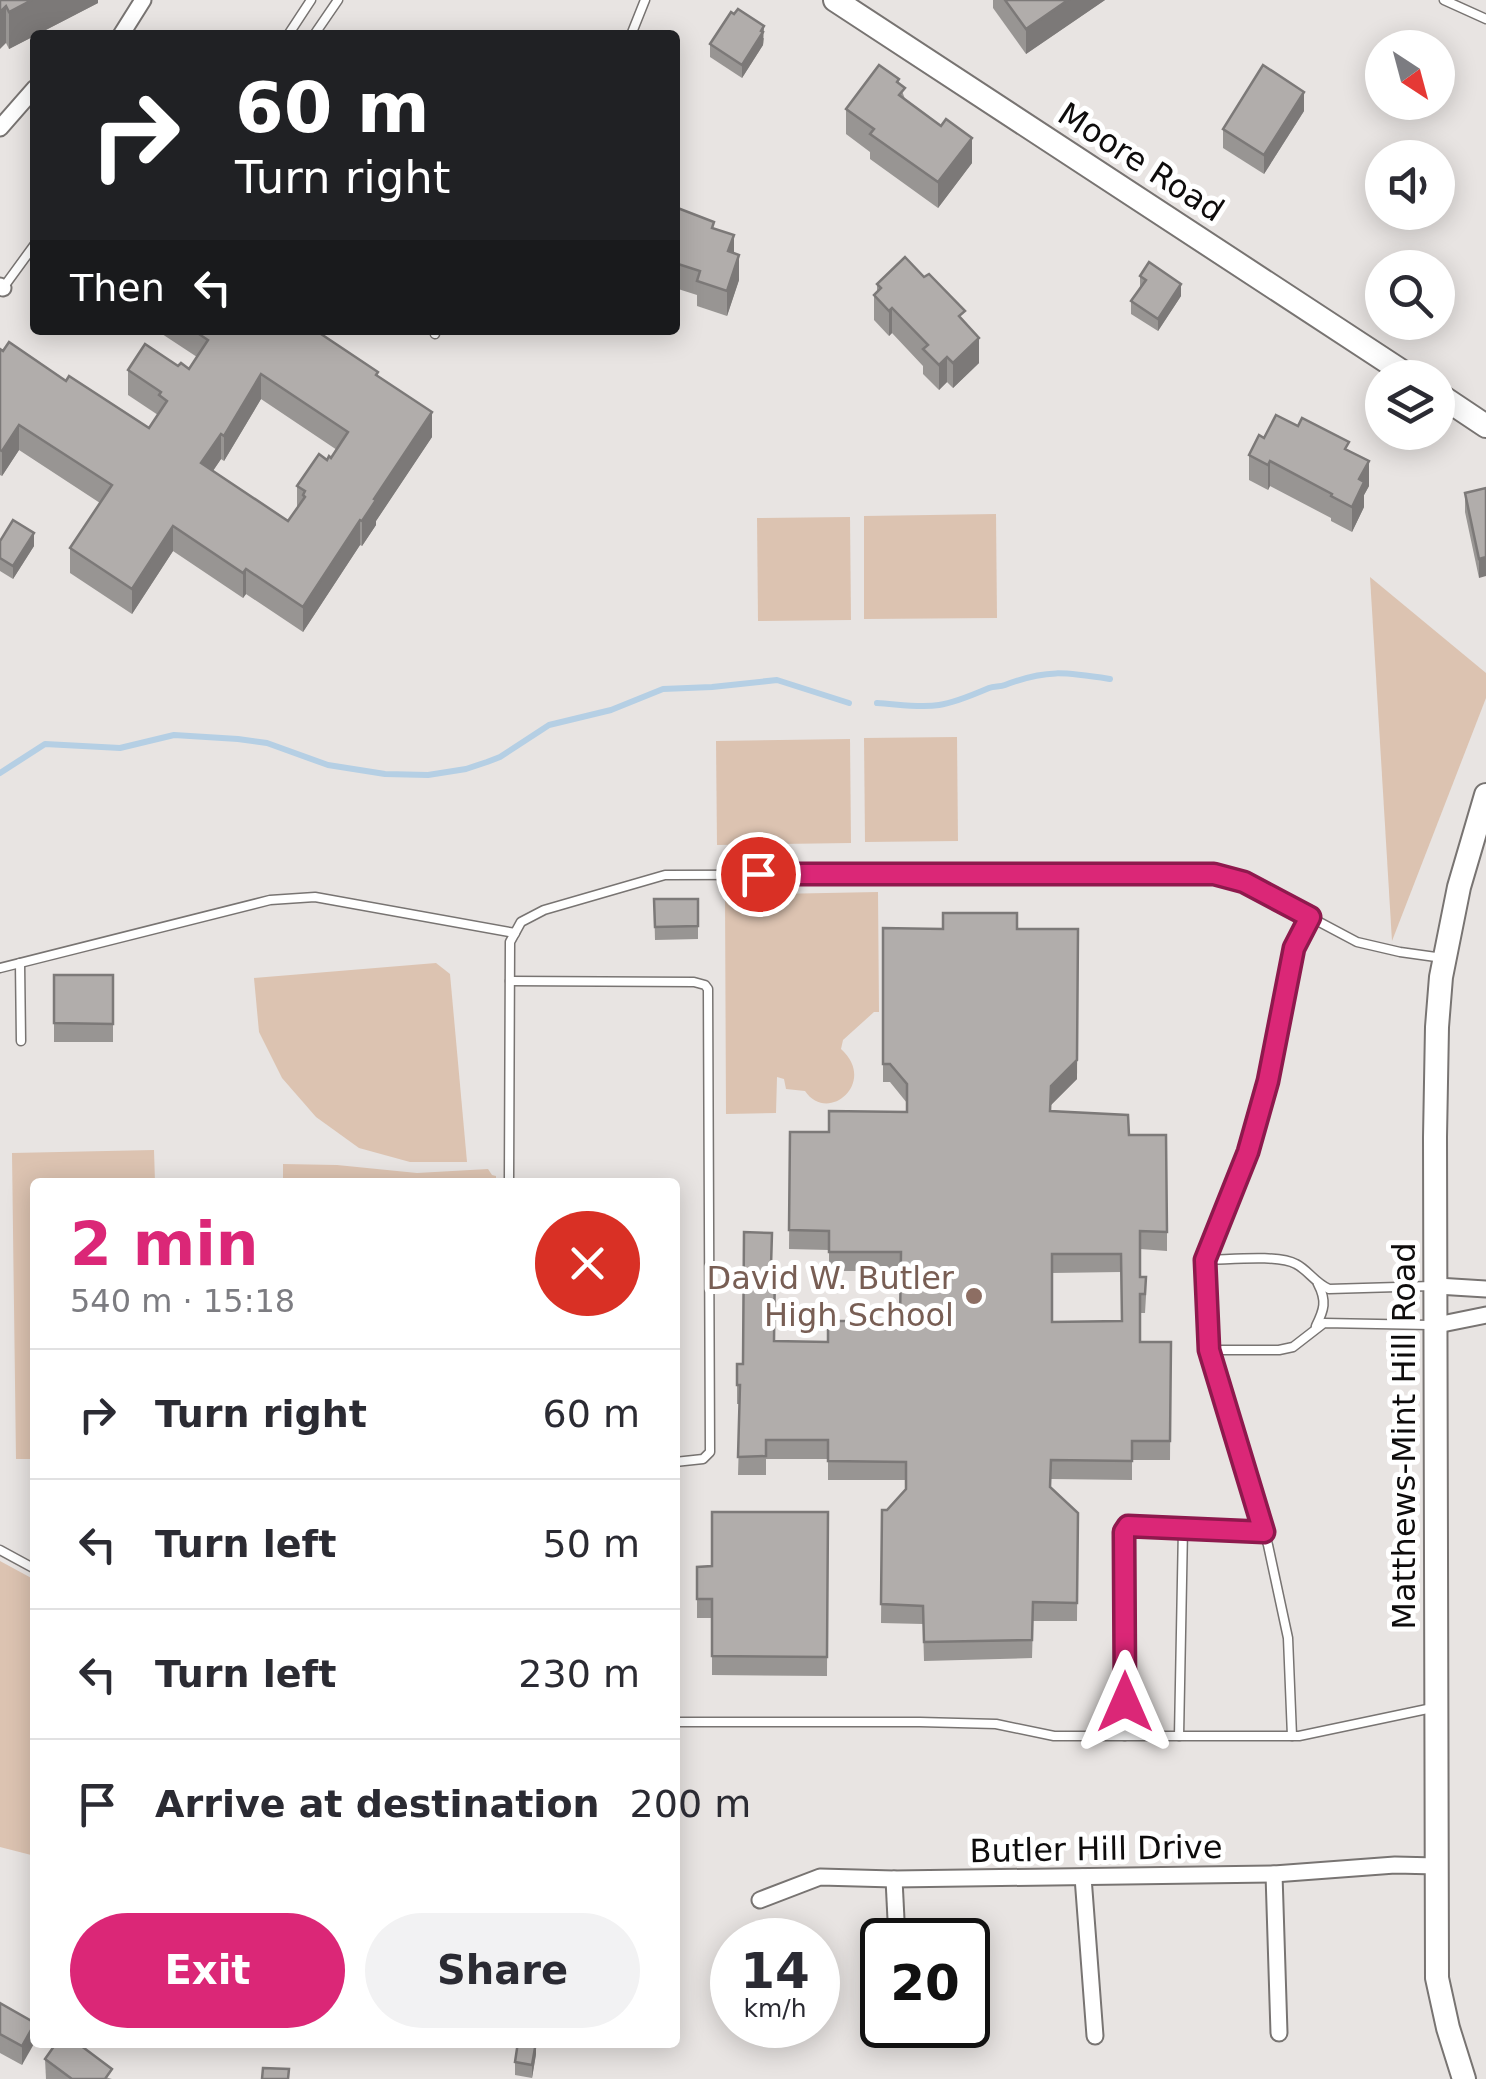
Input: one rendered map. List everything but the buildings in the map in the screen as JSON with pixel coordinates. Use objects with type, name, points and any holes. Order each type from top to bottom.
[{"type":"street","points":[[125,30],[143,0]]},
{"type":"street","name":"Moore Road","points":[[834,0],[1384,360]]},
{"type":"street","points":[[0,128],[30,94]]},
{"type":"street","points":[[1455,405],[1486,426]]},
{"type":"street","name":"Matthews-Mint Hill Road","points":[[1464,2079],[1436,1978],[1435,1136],[1441,978],[1460,887],[1486,795]]},
{"type":"street","points":[[1437,1286],[1486,1289]]},
{"type":"street","points":[[1437,1325],[1486,1315]]},
{"type":"street","name":"Butler Hill Drive","points":[[760,1900],[820,1878],[1274,1874],[1436,1866]]},
{"type":"street","points":[[1274,1874],[1280,2033]]},
{"type":"street","points":[[1083,1876],[1095,2036]]},
{"type":"street","points":[[894,1879],[897,1918]]},
{"type":"lane","points":[[291,30],[311,0]]},
{"type":"lane","points":[[317,30],[338,0]]},
{"type":"lane","points":[[633,30],[645,0]]},
{"type":"lane","points":[[1444,0],[1486,19]]},
{"type":"lane","points":[[2,287],[30,251]]},
{"type":"lane","points":[[509,1178],[510,942],[514,934],[521,922],[544,910],[664,875],[1214,874],[1244,882],[1357,942],[1445,958]]},
{"type":"lane","points":[[0,968],[270,900],[314,897],[514,934]]},
{"type":"lane","points":[[1292,1736],[1288,1638],[1264,1532],[1209,1350],[1205,1260],[1248,1152],[1268,1081],[1294,948],[1310,917]]},
{"type":"lane","points":[[20,963],[21,1041]]},
{"type":"lane","points":[[510,982],[694,982],[705,984],[708,989],[710,1452],[703,1459],[680,1461]]},
{"type":"lane","points":[[1205,1260],[1285,1259],[1300,1266],[1326,1298],[1315,1329]]},
{"type":"lane","points":[[1318,1284],[1328,1288],[1437,1286]]},
{"type":"lane","points":[[1209,1350],[1294,1347],[1324,1322],[1437,1325]]},
{"type":"lane","points":[[1125,1736],[1124,1532],[1128,1526],[1264,1532]]},
{"type":"lane","points":[[1179,1736],[1183,1528]]},
{"type":"lane","points":[[0,1550],[30,1566]]},
{"type":"lane","points":[[680,1722],[939,1722],[996,1724],[1054,1736],[1292,1736],[1436,1707]]},
{"type":"shaded area","points":[[996,514],[997,618],[864,619],[864,516]]},
{"type":"shaded area","points":[[850,517],[851,620],[758,621],[757,518]]},
{"type":"shaded area","points":[[1370,577],[1486,673],[1486,698],[1392,941]]},
{"type":"shaded area","points":[[957,737],[958,841],[865,842],[864,738]]},
{"type":"shaded area","points":[[850,739],[851,843],[717,845],[716,741]]},
{"type":"shaded area","points":[[878,892],[879,1012],[874,1012],[843,1040],[841,1049],[854,1074],[846,1095],[826,1103],[805,1091],[786,1089],[784,1079],[777,1077],[776,1113],[726,1114],[725,895]]},
{"type":"shaded area","points":[[436,963],[450,974],[467,1162],[410,1162],[359,1148],[316,1117],[282,1078],[259,1032],[254,978]]},
{"type":"shaded area","points":[[154,1150],[155,1178],[30,1178],[30,1459],[16,1459],[12,1153]]},
{"type":"shaded area","points":[[283,1164],[417,1173],[488,1169],[496,1176],[496,1178],[283,1178]]},
{"type":"shaded area","points":[[0,1561],[30,1577],[30,1855],[0,1847]]},
{"type":"waterway","points":[[877,703],[939,705],[1044,674],[1110,679]]},
{"type":"waterway","points":[[0,773],[45,744],[120,748],[174,735],[267,743],[328,765],[385,774],[428,775],[487,762],[549,725],[611,710],[663,689],[777,680],[849,703]]},
{"type":"place","name":"David W. Butler High School","points":[[974,1296]]},
{"type":"route","points":[[758,874],[1214,874],[1244,882],[1310,917],[1294,948],[1268,1081],[1248,1152],[1205,1260],[1207,1344],[1264,1532],[1128,1526],[1124,1532],[1125,1702]]}]
